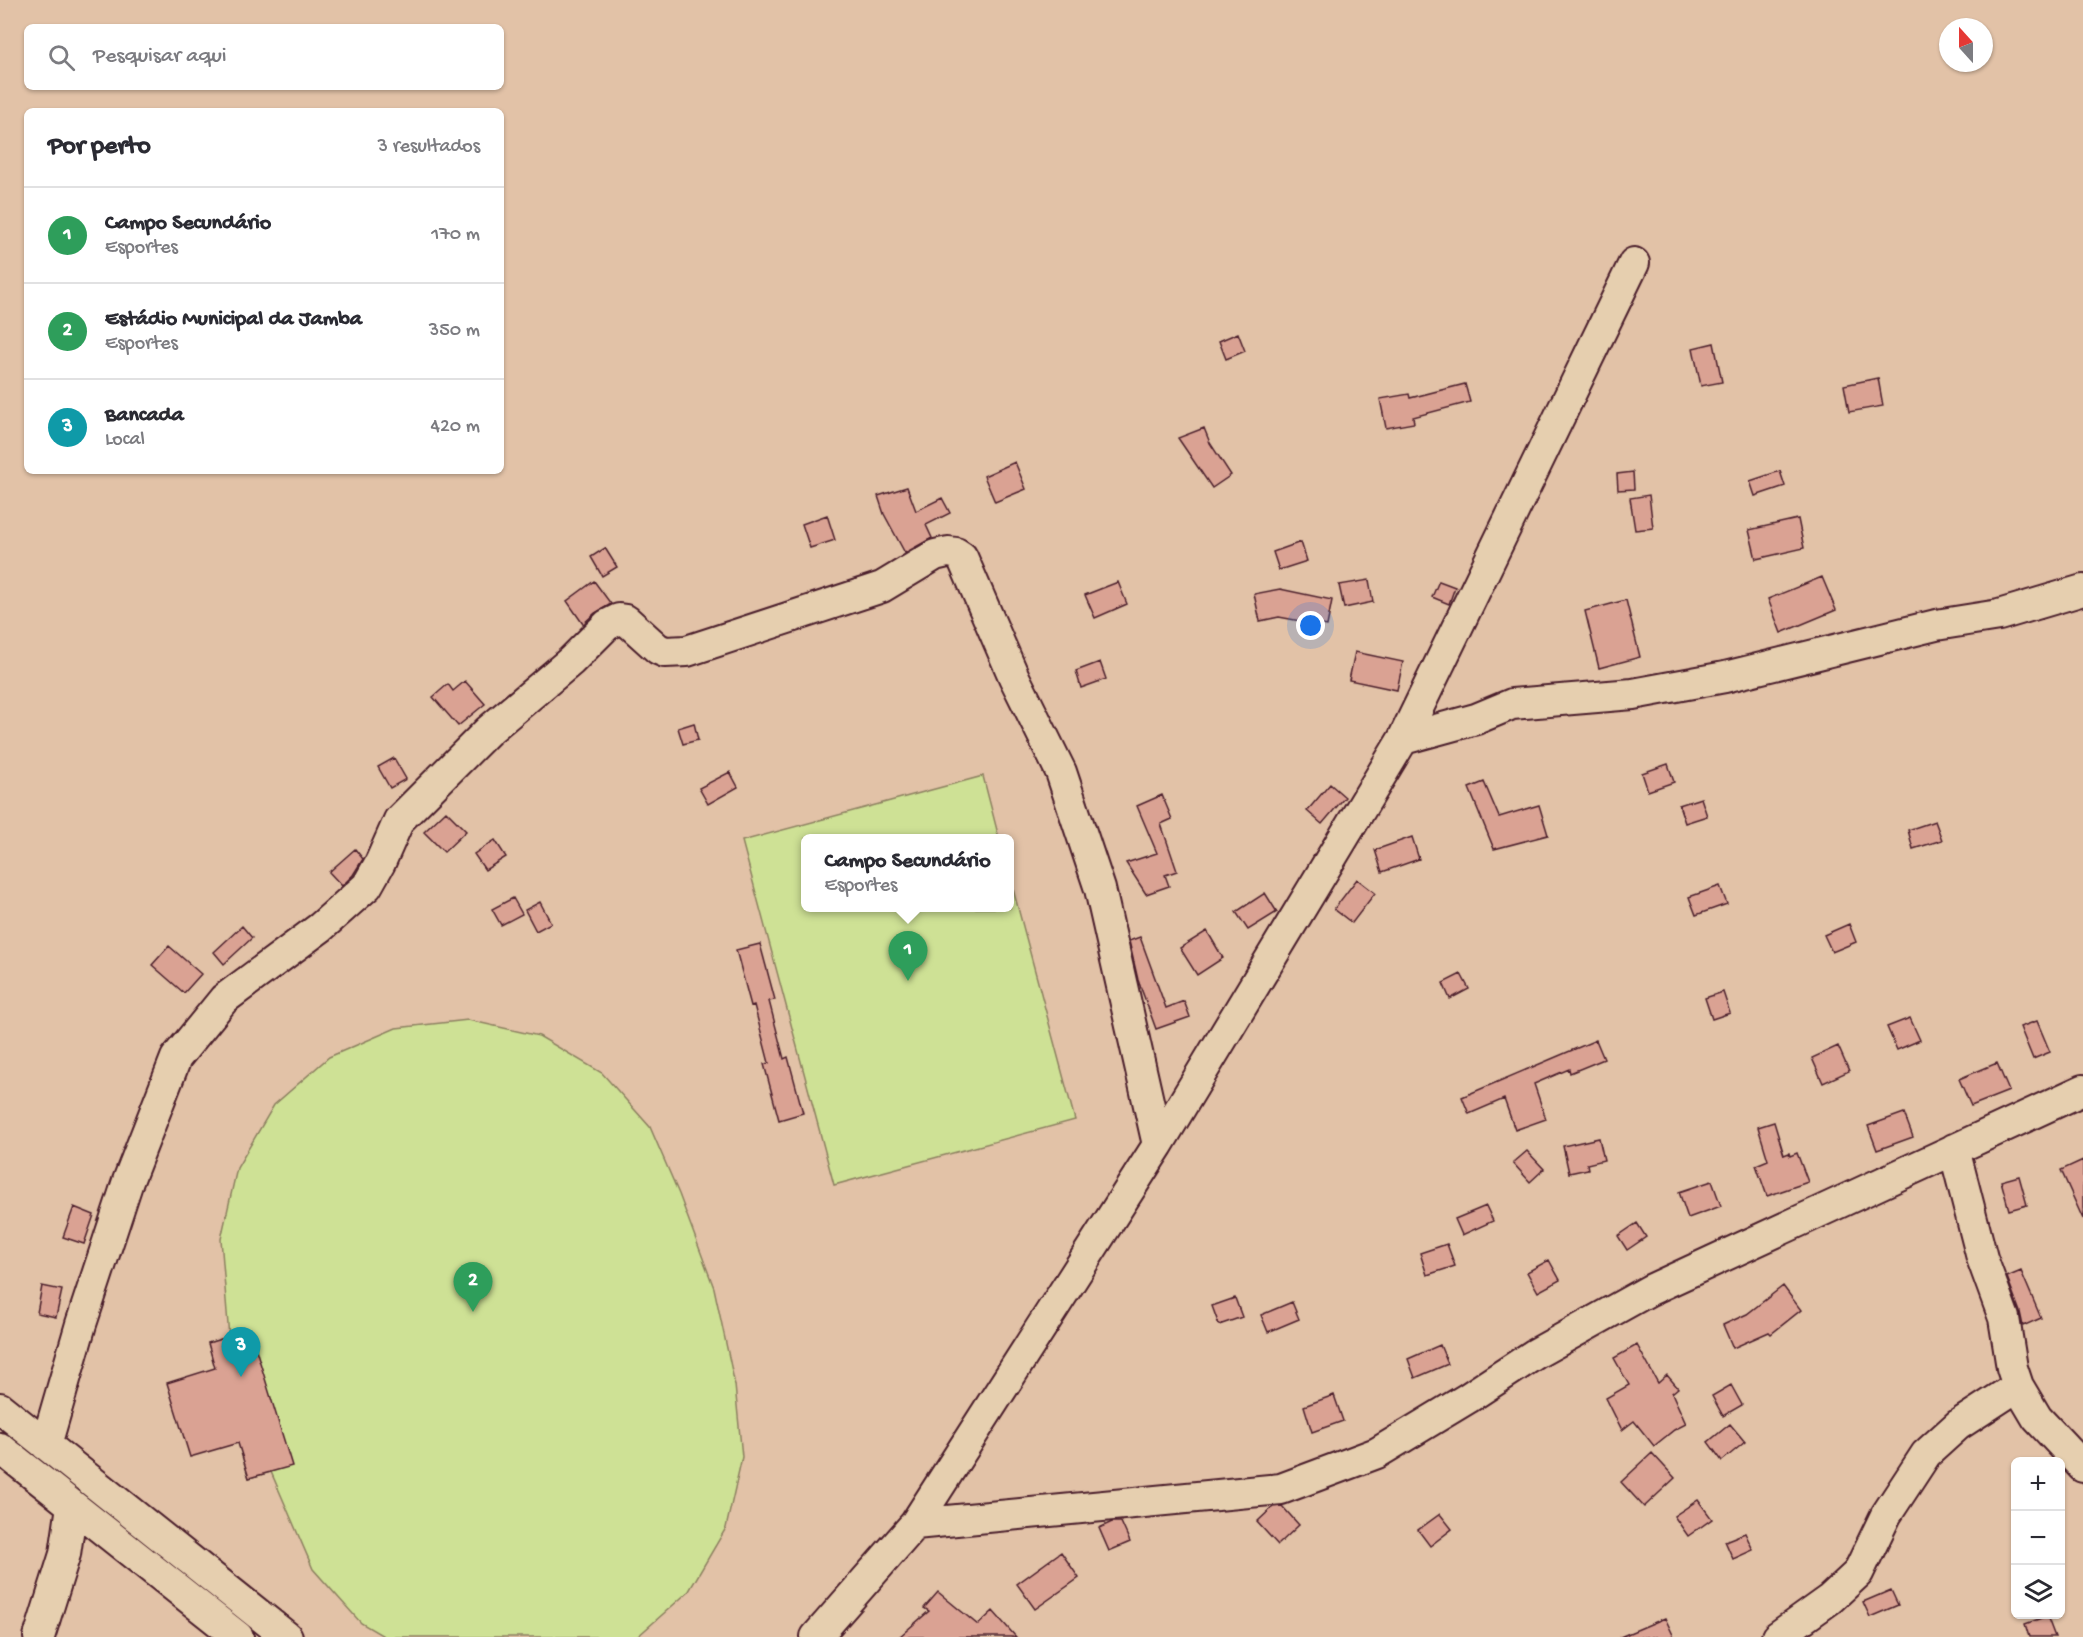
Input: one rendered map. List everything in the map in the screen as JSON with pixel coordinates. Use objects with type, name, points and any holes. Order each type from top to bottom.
[{"type":"street","points":[[816,1637],[915,1524],[1158,1145],[1403,739],[1634,263]]},
{"type":"street","points":[[46,1445],[81,1324],[128,1181],[176,1058],[224,999],[321,927],[367,886],[399,820],[488,731],[571,661],[607,625],[619,619],[626,620],[664,652],[687,651],[882,587],[934,555],[948,552],[962,557],[1014,677],[1061,772],[1100,890],[1158,1145]]},
{"type":"street","points":[[1403,739],[1476,719],[1512,704],[1633,694],[1725,677],[1936,626],[1999,615],[2083,590]]},
{"type":"street","points":[[915,1524],[1281,1490],[1315,1478],[1377,1453],[1535,1354],[1650,1290],[2083,1090]]},
{"type":"street","points":[[1954,1149],[1982,1258],[2004,1318],[2012,1368],[2018,1386],[2037,1418],[2083,1467]]},
{"type":"street","points":[[1777,1637],[1830,1599],[1858,1574],[1890,1509],[1926,1454],[1958,1425],[2018,1386]]},
{"type":"street","points":[[0,1408],[287,1637]]},
{"type":"street","points":[[0,1448],[238,1637]]},
{"type":"street","points":[[39,1637],[65,1554],[72,1506]]},
{"type":"green space","points":[[983,776],[998,834],[801,834],[801,912],[1014,912],[1014,893],[1075,1120],[834,1185],[742,841]]},
{"type":"green space","points":[[468,1020],[539,1036],[602,1073],[650,1127],[679,1194],[714,1288],[735,1385],[742,1457],[726,1528],[689,1591],[637,1637],[385,1637],[361,1623],[313,1569],[271,1472],[249,1478],[208,1343],[229,1337],[221,1239],[237,1168],[274,1105],[329,1057],[396,1028]]},
{"type":"building","points":[[1238,333],[1245,351],[1226,359],[1219,341]]},
{"type":"building","points":[[1714,343],[1722,382],[1701,386],[1693,348]]},
{"type":"building","points":[[1878,378],[1883,406],[1849,412],[1844,385]]},
{"type":"building","points":[[1465,384],[1470,402],[1413,417],[1414,423],[1386,428],[1380,399],[1409,394],[1410,398]]},
{"type":"building","points":[[1204,428],[1210,443],[1231,475],[1212,488],[1178,438]]},
{"type":"building","points":[[1015,462],[1026,489],[995,502],[984,476]]},
{"type":"building","points":[[1780,471],[1785,486],[1755,496],[1750,481]]},
{"type":"building","points":[[1633,472],[1634,489],[1618,490],[1617,474]]},
{"type":"building","points":[[907,487],[916,511],[942,498],[950,513],[926,525],[932,538],[905,553],[884,514],[878,496]]},
{"type":"building","points":[[1649,495],[1653,528],[1635,530],[1630,498]]},
{"type":"building","points":[[827,515],[835,540],[810,548],[802,524]]},
{"type":"building","points":[[1798,519],[1804,548],[1756,559],[1749,530]]},
{"type":"building","points":[[1301,542],[1307,561],[1279,570],[1273,552]]},
{"type":"building","points":[[605,548],[617,567],[602,576],[591,557]]},
{"type":"building","points":[[1822,577],[1836,610],[1781,633],[1768,599]]},
{"type":"building","points":[[1369,580],[1373,602],[1344,608],[1339,585]]},
{"type":"building","points":[[594,581],[611,604],[595,613],[583,624],[567,601]]},
{"type":"building","points":[[1439,581],[1455,587],[1449,604],[1432,597]]},
{"type":"building","points":[[1118,582],[1127,604],[1095,618],[1085,595]]},
{"type":"building","points":[[1280,589],[1332,600],[1327,626],[1279,617],[1260,621],[1254,594]]},
{"type":"building","points":[[1626,600],[1640,657],[1599,668],[1585,611]]},
{"type":"building","points":[[1355,652],[1403,662],[1397,690],[1349,680]]},
{"type":"building","points":[[1100,662],[1106,679],[1081,688],[1076,671]]},
{"type":"building","points":[[465,681],[485,704],[458,726],[433,697],[448,684],[453,691]]},
{"type":"building","points":[[694,723],[698,740],[683,744],[678,728]]},
{"type":"building","points":[[394,758],[406,779],[390,788],[378,767]]},
{"type":"building","points":[[1668,764],[1674,782],[1648,791],[1642,773]]},
{"type":"building","points":[[730,772],[738,787],[708,804],[699,788]]},
{"type":"building","points":[[1484,782],[1499,817],[1539,805],[1548,835],[1494,849],[1469,788]]},
{"type":"building","points":[[1330,784],[1345,797],[1322,824],[1307,811]]},
{"type":"building","points":[[1162,795],[1172,819],[1161,824],[1177,871],[1165,875],[1169,886],[1146,894],[1126,863],[1157,853],[1137,806]]},
{"type":"building","points":[[1701,798],[1707,816],[1685,823],[1679,805]]},
{"type":"building","points":[[446,811],[466,831],[444,852],[424,832]]},
{"type":"building","points":[[1935,821],[1942,840],[1913,849],[1908,830]]},
{"type":"building","points":[[1412,837],[1419,859],[1382,872],[1375,850]]},
{"type":"building","points":[[495,840],[506,857],[485,870],[474,854]]},
{"type":"building","points":[[355,849],[363,859],[353,875],[342,886],[329,872]]},
{"type":"building","points":[[1357,879],[1375,893],[1352,923],[1334,909]]},
{"type":"building","points":[[1720,886],[1727,904],[1696,915],[1689,897]]},
{"type":"building","points":[[1265,893],[1277,912],[1248,930],[1236,912]]},
{"type":"building","points":[[513,898],[522,914],[501,925],[492,909]]},
{"type":"building","points":[[540,902],[551,923],[536,931],[525,910]]},
{"type":"building","points":[[1849,924],[1856,942],[1832,952],[1824,935]]},
{"type":"building","points":[[242,926],[252,938],[224,964],[214,952]]},
{"type":"building","points":[[1207,931],[1223,958],[1197,975],[1180,948]]},
{"type":"building","points":[[1140,937],[1166,1008],[1184,1001],[1190,1017],[1156,1029],[1138,980],[1129,941]]},
{"type":"building","points":[[760,944],[775,1000],[769,1001],[784,1059],[788,1057],[803,1113],[779,1120],[764,1064],[769,1063],[754,1005],[751,1006],[736,950]]},
{"type":"building","points":[[169,946],[201,974],[184,993],[152,965]]},
{"type":"building","points":[[1461,974],[1469,989],[1450,999],[1443,983]]},
{"type":"building","points":[[1723,992],[1730,1013],[1712,1019],[1705,998]]},
{"type":"building","points":[[1910,1018],[1920,1040],[1897,1050],[1887,1027]]},
{"type":"building","points":[[2037,1021],[2050,1052],[2033,1059],[2020,1027]]},
{"type":"building","points":[[1596,1040],[1604,1059],[1570,1073],[1569,1069],[1534,1084],[1546,1119],[1515,1130],[1504,1099],[1469,1114],[1462,1097]]},
{"type":"building","points":[[1838,1046],[1849,1071],[1823,1083],[1812,1058]]},
{"type":"building","points":[[1997,1063],[2009,1091],[1971,1106],[1959,1079]]},
{"type":"building","points":[[1904,1113],[1913,1137],[1877,1150],[1868,1126]]},
{"type":"building","points":[[1774,1122],[1784,1155],[1789,1153],[1790,1156],[1797,1153],[1808,1182],[1767,1196],[1756,1165],[1768,1160],[1758,1127]]},
{"type":"building","points":[[1599,1138],[1604,1160],[1587,1164],[1588,1169],[1569,1173],[1563,1146]]},
{"type":"building","points":[[1527,1151],[1544,1169],[1530,1182],[1513,1163]]},
{"type":"building","points":[[2083,1160],[2083,1219],[2061,1170]]},
{"type":"building","points":[[2019,1176],[2027,1205],[2009,1210],[2001,1181]]},
{"type":"building","points":[[1712,1181],[1721,1206],[1688,1218],[1679,1192]]},
{"type":"building","points":[[1486,1206],[1493,1221],[1462,1235],[1455,1219]]},
{"type":"building","points":[[74,1207],[94,1215],[84,1244],[63,1237]]},
{"type":"building","points":[[1637,1223],[1646,1237],[1627,1250],[1618,1236]]},
{"type":"building","points":[[1447,1244],[1455,1266],[1427,1275],[1420,1253]]},
{"type":"building","points":[[1549,1260],[1560,1280],[1538,1292],[1527,1272]]},
{"type":"building","points":[[2021,1271],[2041,1318],[2023,1326],[2007,1277]]},
{"type":"building","points":[[42,1286],[62,1290],[56,1317],[37,1313]]},
{"type":"building","points":[[1783,1286],[1801,1310],[1771,1334],[1769,1332],[1733,1348],[1723,1325],[1747,1314]]},
{"type":"building","points":[[1235,1298],[1242,1317],[1219,1325],[1212,1306]]},
{"type":"building","points":[[1292,1302],[1299,1319],[1268,1332],[1261,1315]]},
{"type":"building","points":[[250,1330],[292,1466],[249,1478],[238,1443],[190,1457],[167,1383],[215,1368],[208,1343]]},
{"type":"building","points":[[1440,1345],[1448,1364],[1415,1378],[1408,1359]]},
{"type":"building","points":[[1637,1345],[1658,1383],[1667,1375],[1678,1388],[1672,1393],[1686,1424],[1674,1430],[1654,1446],[1634,1421],[1622,1430],[1606,1398],[1629,1385],[1614,1358]]},
{"type":"building","points":[[1731,1385],[1742,1405],[1723,1416],[1712,1396]]},
{"type":"building","points":[[1334,1395],[1343,1421],[1312,1432],[1304,1406]]},
{"type":"building","points":[[1730,1424],[1745,1442],[1722,1461],[1708,1442]]},
{"type":"building","points":[[1652,1453],[1675,1478],[1644,1507],[1621,1482]]},
{"type":"building","points":[[1698,1500],[1712,1519],[1688,1536],[1674,1516]]},
{"type":"building","points":[[1282,1506],[1299,1525],[1278,1545],[1257,1522],[1273,1507]]},
{"type":"building","points":[[1440,1514],[1452,1529],[1430,1546],[1418,1530]]},
{"type":"building","points":[[1112,1522],[1121,1522],[1130,1542],[1109,1551],[1099,1528]]},
{"type":"building","points":[[1745,1533],[1753,1550],[1733,1559],[1725,1541]]},
{"type":"building","points":[[1061,1552],[1079,1578],[1035,1609],[1017,1584]]},
{"type":"building","points":[[1891,1590],[1898,1605],[1870,1617],[1863,1602]]},
{"type":"building","points":[[938,1592],[978,1625],[993,1611],[1016,1637],[899,1637],[929,1611],[924,1608]]},
{"type":"building","points":[[1665,1618],[1674,1637],[1620,1637]]},
{"type":"building","points":[[2039,1619],[2048,1619],[2055,1637],[2029,1637],[2025,1624]]},
{"type":"place","name":"Campo Secundário","points":[[908,981]]},
{"type":"place","name":"Estádio Municipal da Jamba","points":[[473,1312]]},
{"type":"place","name":"Bancada","points":[[241,1377]]}]
